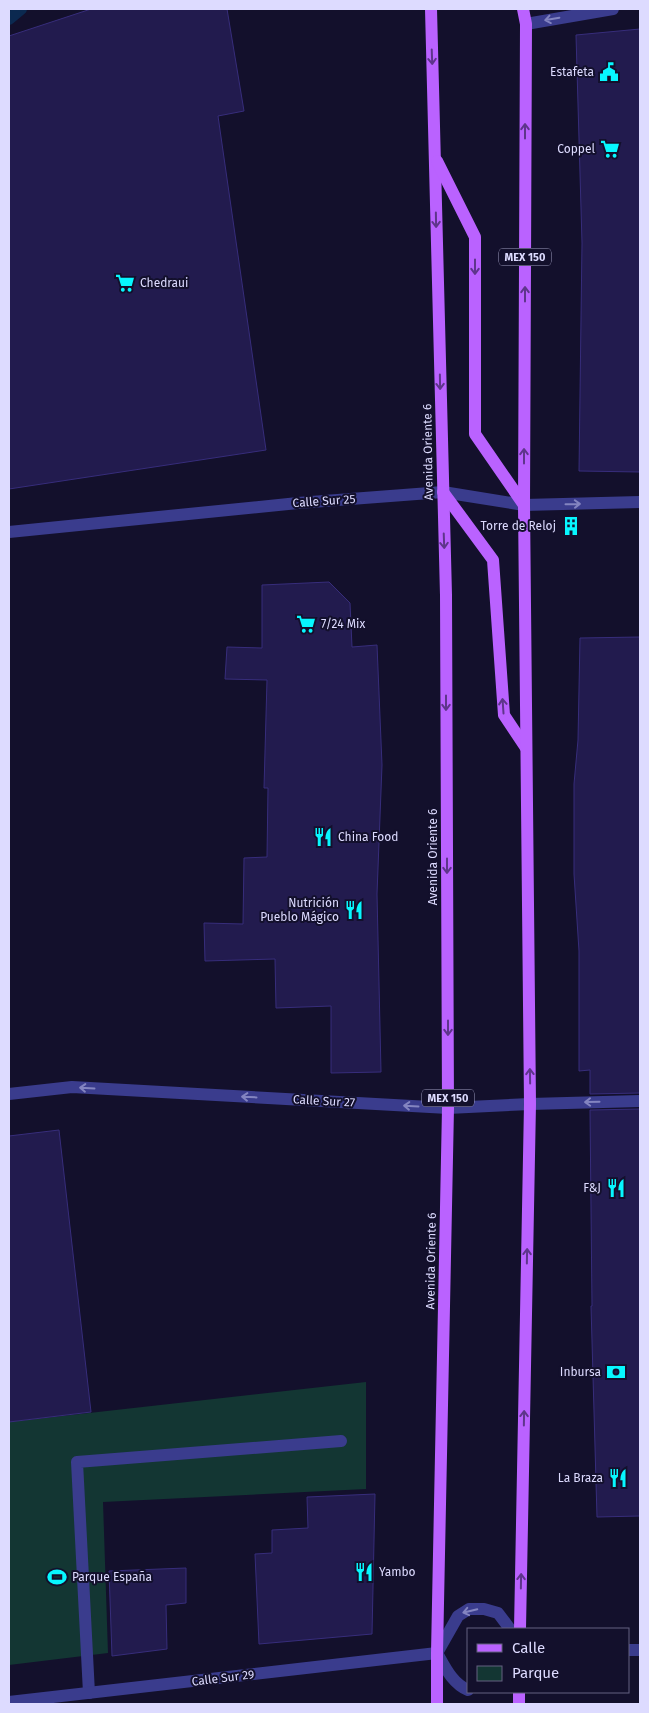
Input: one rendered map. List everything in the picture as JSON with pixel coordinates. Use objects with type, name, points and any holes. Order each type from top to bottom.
[{"type":"main road","name":"Avenida Oriente 6","points":[[431,9],[446,596],[448,1108],[437,1704]]},
{"type":"main road","name":"MEX 150","points":[[520,1628],[530,1104],[524,505],[526,24],[523,9]]},
{"type":"main road","points":[[435,157],[474,237],[475,434],[524,505]]},
{"type":"main road","points":[[443,492],[493,560],[504,715],[526,748]]},
{"type":"street","points":[[526,24],[613,9]]},
{"type":"street","name":"Calle Sur 25","points":[[9,532],[298,503],[443,492],[524,505],[640,502]]},
{"type":"street","name":"Calle Sur 27","points":[[9,1094],[72,1088],[448,1108],[640,1101]]},
{"type":"street","points":[[89,1693],[77,1462],[341,1441]]},
{"type":"street","points":[[467,1690],[459,1687],[453,1680],[437,1653],[458,1616],[469,1609],[484,1609],[498,1613],[509,1628]]},
{"type":"street","name":"Calle Sur 29","points":[[9,1702],[437,1653]]},
{"type":"green space","name":"Parque España","points":[[366,1382],[366,1489],[103,1502],[108,1653],[9,1665],[9,1422]]},
{"type":"building","name":"Chedraui","points":[[91,9],[227,9],[244,111],[218,116],[266,450],[9,489],[9,36]]},
{"type":"building","points":[[640,29],[640,472],[579,471],[582,243],[576,35]]},
{"type":"building","points":[[329,582],[350,603],[352,647],[377,645],[382,765],[377,894],[381,1072],[331,1073],[331,1006],[276,1008],[275,959],[205,961],[204,923],[243,924],[244,858],[267,857],[268,788],[264,788],[267,680],[225,679],[227,647],[262,648],[262,585]]},
{"type":"building","points":[[640,637],[640,1093],[590,1094],[590,1070],[579,1071],[579,951],[574,874],[574,784],[578,740],[580,638]]},
{"type":"building","points":[[640,1109],[640,1516],[597,1517],[591,1306],[590,1110]]},
{"type":"building","points":[[59,1130],[91,1412],[9,1422],[9,1136]]},
{"type":"building","points":[[375,1494],[372,1634],[259,1644],[255,1554],[272,1553],[272,1530],[308,1528],[307,1497]]},
{"type":"building","points":[[186,1568],[186,1603],[166,1605],[167,1649],[112,1656],[109,1571]]},
{"type":"waterway","points":[[9,19],[21,9]]},
{"type":"place","name":"Estafeta","points":[[609,72]]},
{"type":"place","name":"Coppel","points":[[610,149]]},
{"type":"place","name":"Chedraui","points":[[125,283]]},
{"type":"place","name":"Torre de Reloj","points":[[571,526]]},
{"type":"place","name":"7/24 Mix","points":[[306,624]]},
{"type":"place","name":"China Food","points":[[323,837]]},
{"type":"place","name":"Nutrición Pueblo Mágico","points":[[354,910]]},
{"type":"place","name":"F&J","points":[[616,1188]]},
{"type":"place","name":"Inbursa","points":[[616,1372]]},
{"type":"place","name":"La Braza","points":[[618,1478]]},
{"type":"place","name":"Yambo","points":[[364,1572]]},
{"type":"place","name":"Parque España","points":[[57,1577]]}]
